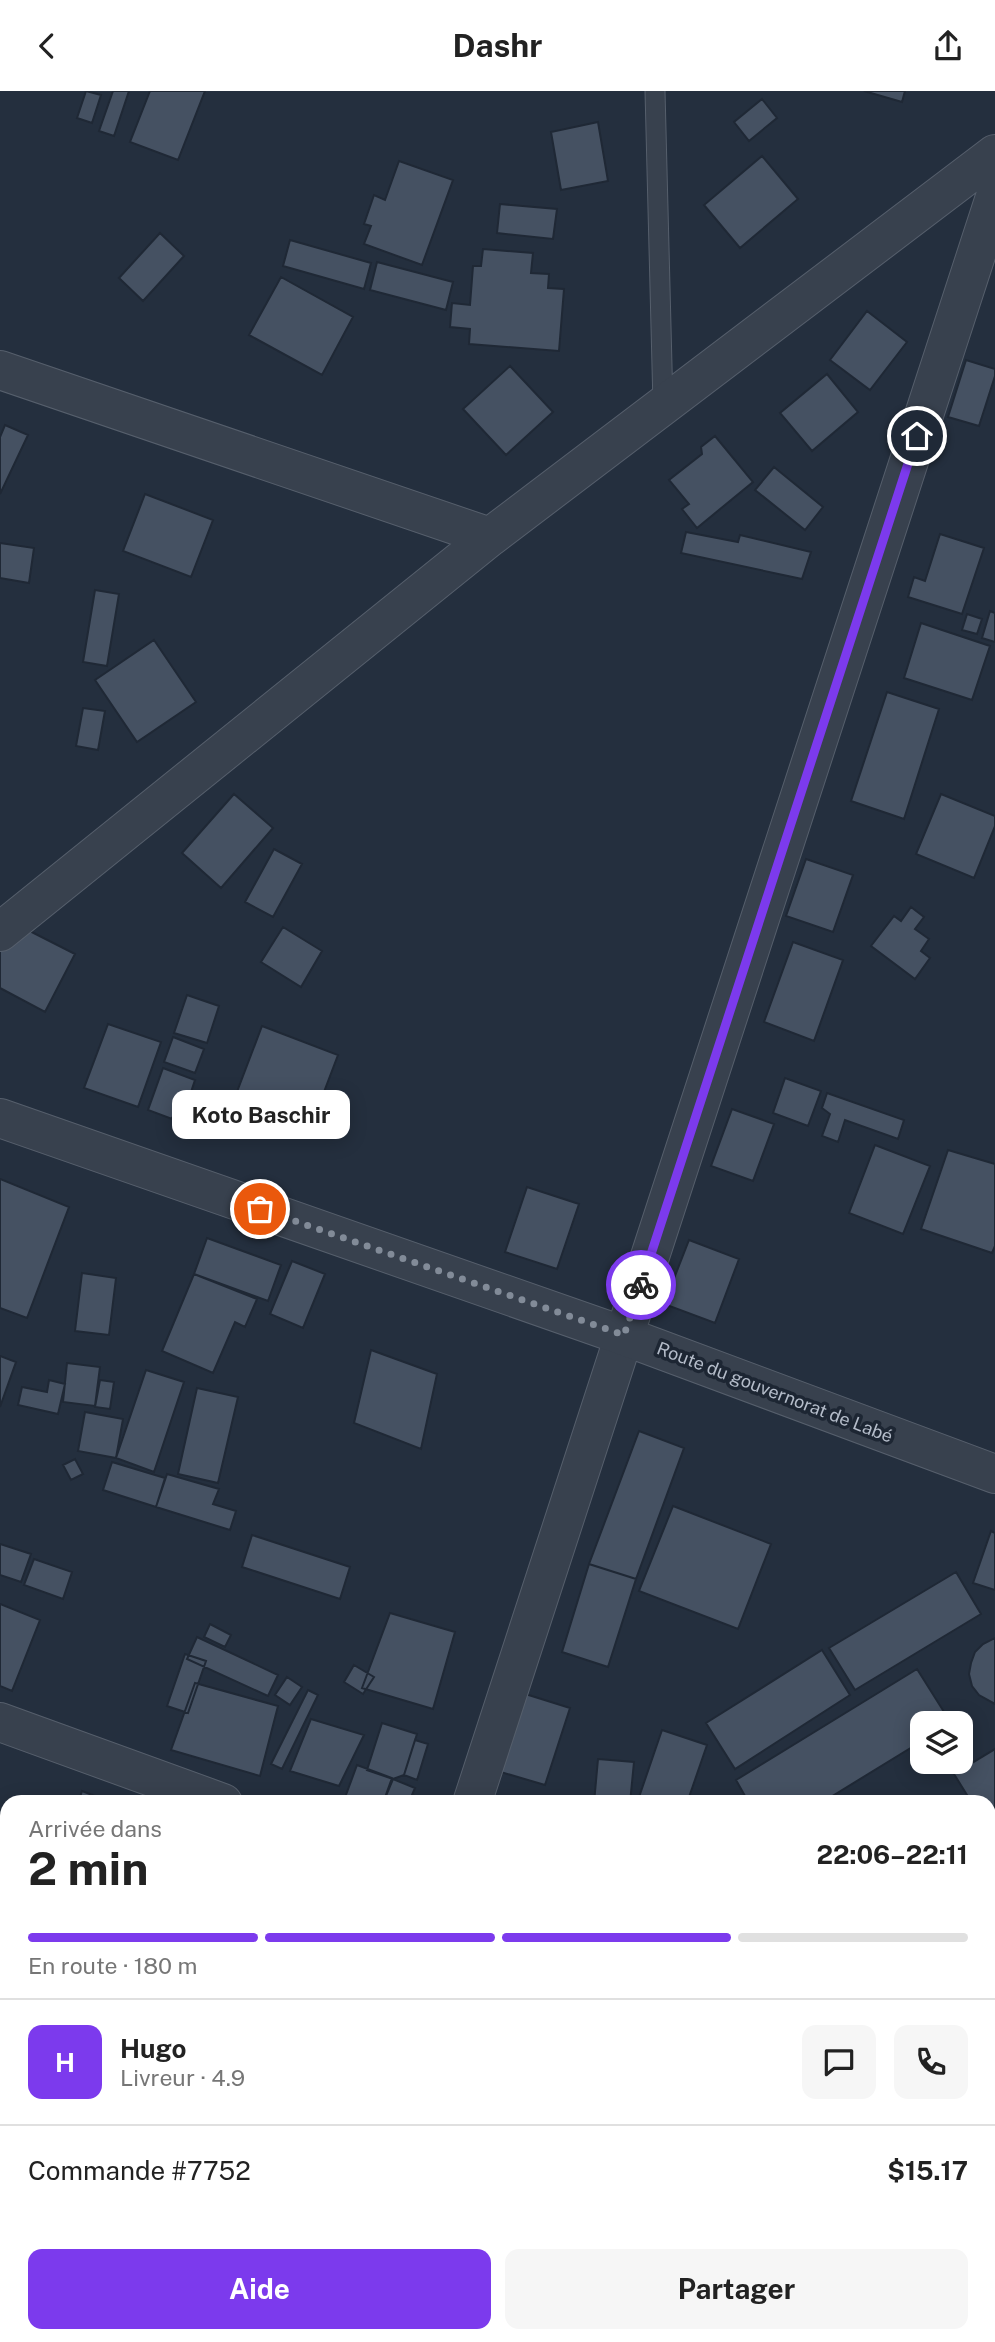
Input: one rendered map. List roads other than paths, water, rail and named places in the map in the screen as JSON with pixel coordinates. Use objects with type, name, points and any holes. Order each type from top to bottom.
[{"type":"street","points":[[0,932],[490,537],[995,154]]},
{"type":"street","points":[[475,1795],[995,197]]},
{"type":"street","points":[[0,370],[490,537]]},
{"type":"street","name":"Route du gouvernorat de Labé","points":[[0,1118],[624,1335],[995,1474]]},
{"type":"street","points":[[0,1722],[201,1795]]},
{"type":"lane","points":[[655,91],[663,405]]},
{"type":"place","name":"Koto Baschir","points":[[260,1209]]}]
